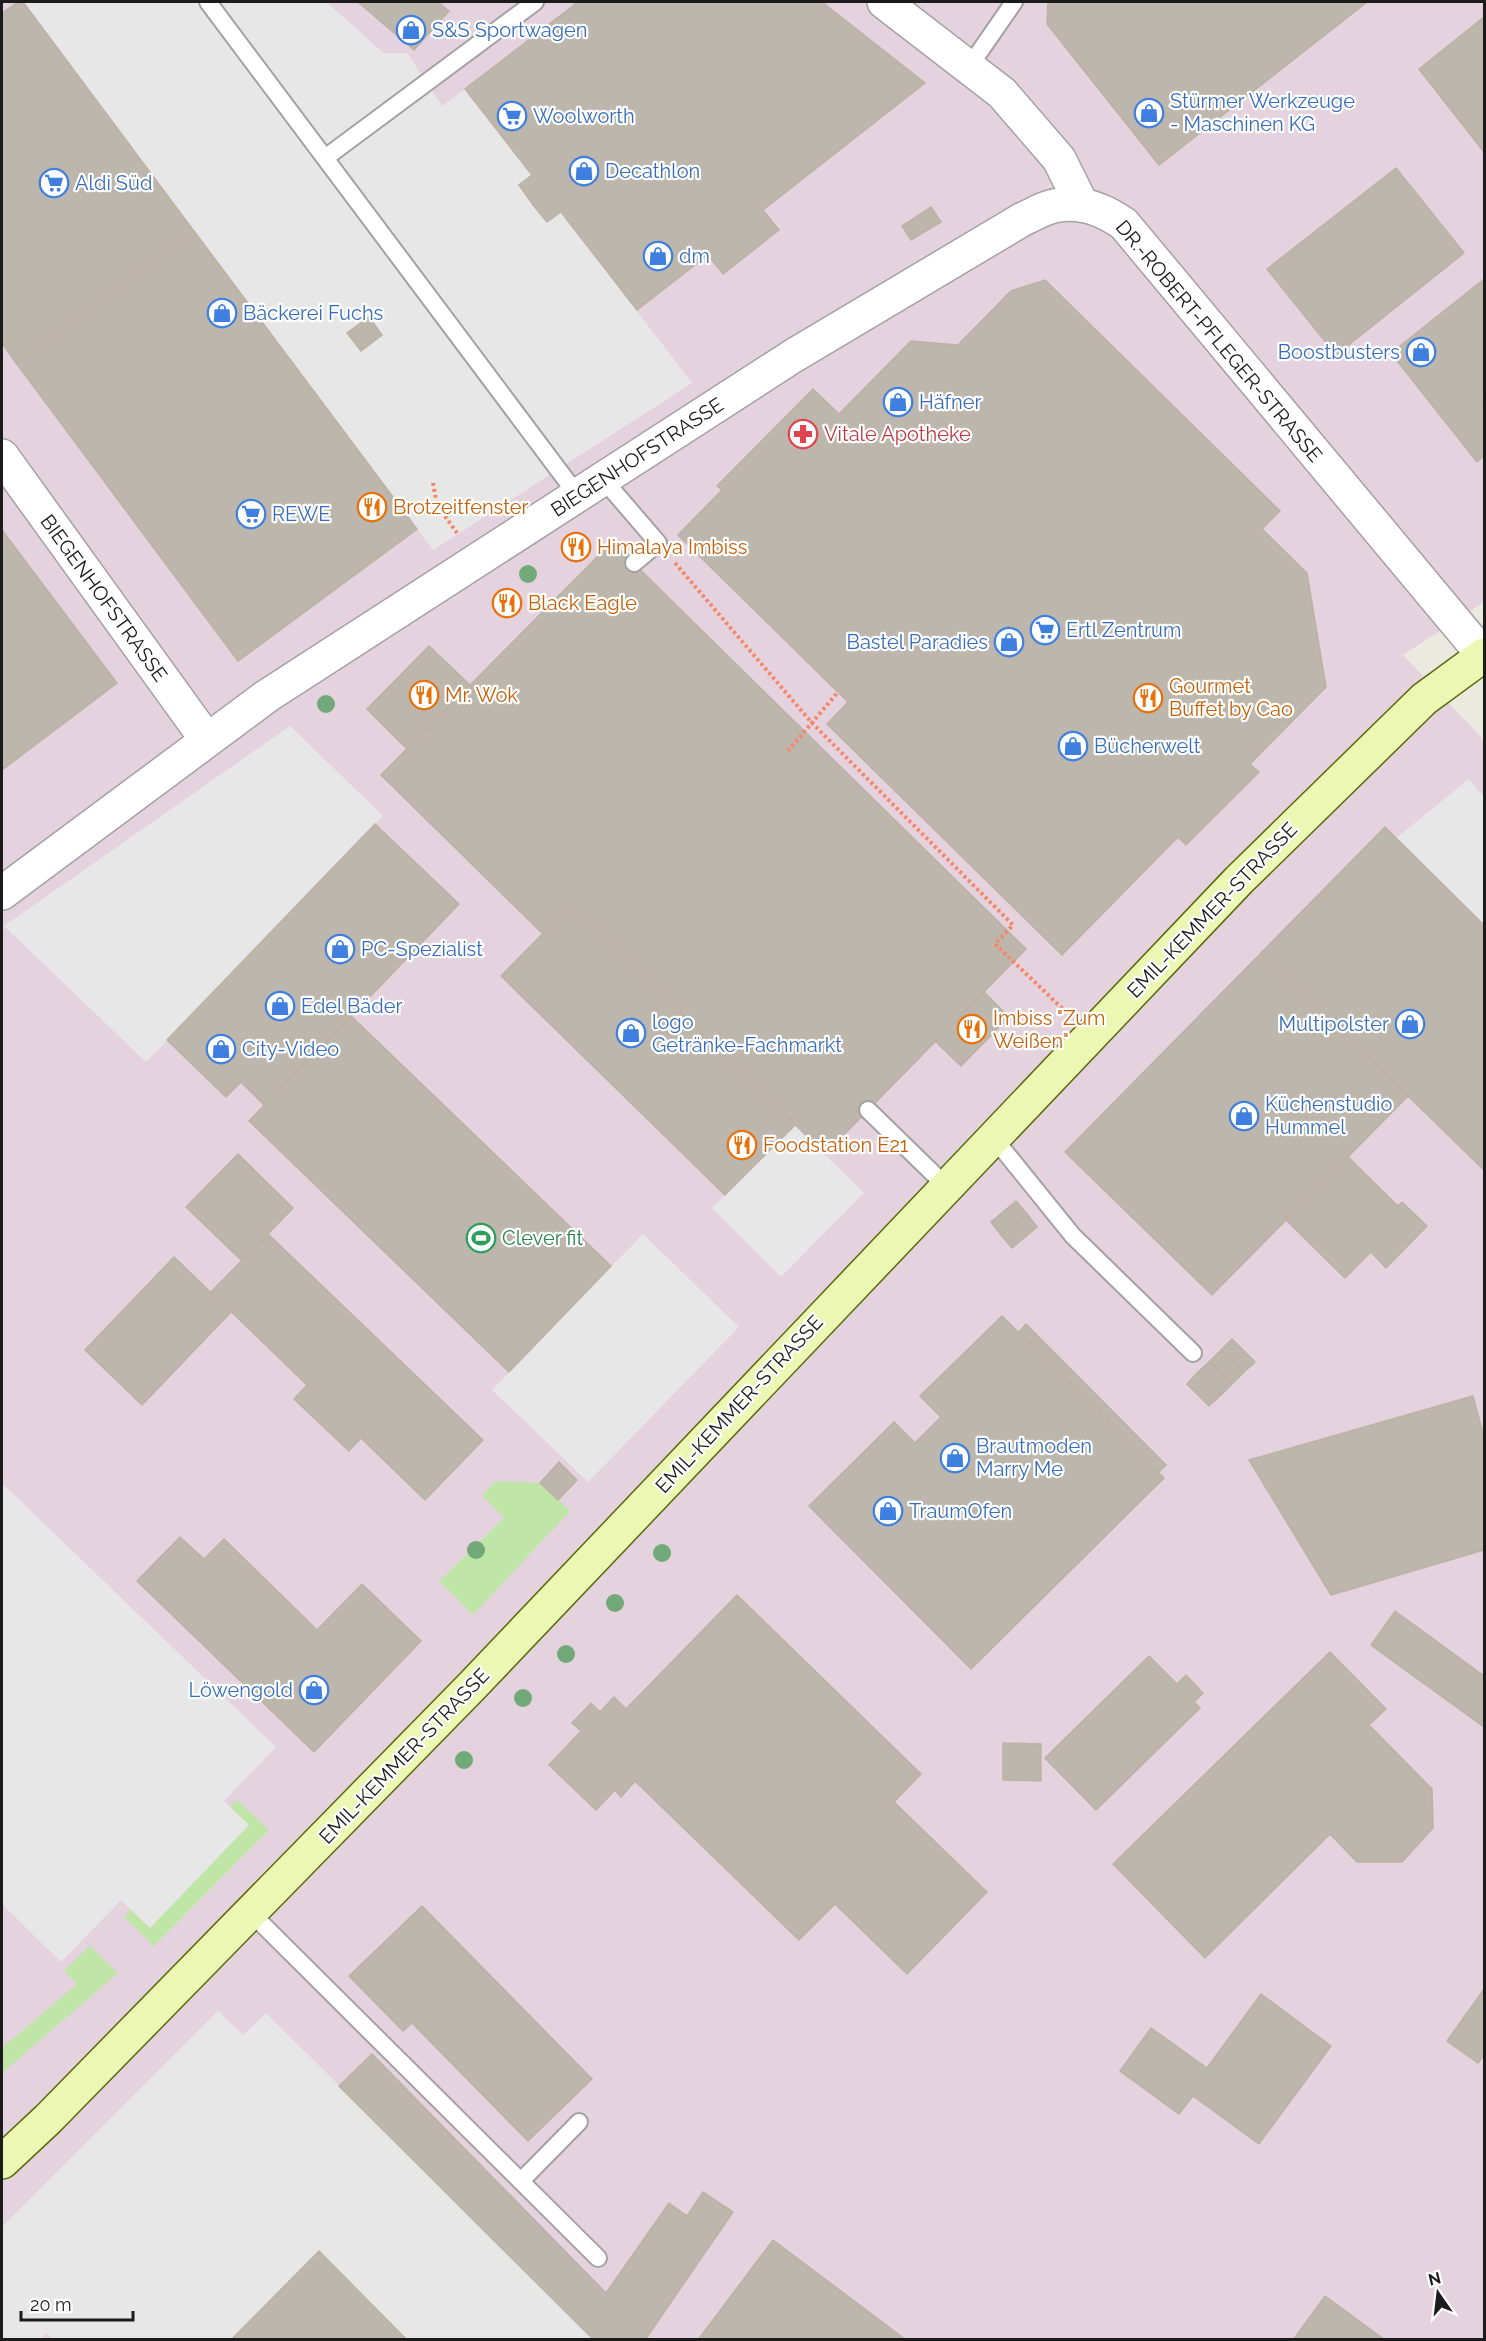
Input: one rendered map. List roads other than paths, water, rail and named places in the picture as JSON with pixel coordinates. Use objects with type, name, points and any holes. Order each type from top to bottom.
[{"type":"street","points":[[884,2],[1002,93],[1059,159],[1082,205]]},
{"type":"street","name":"BIEGENHOFSTRASSE","points":[[2,893],[267,696],[793,356],[1023,219],[1054,206],[1082,205]]},
{"type":"street","name":"DR.-ROBERT-PFLEGER-STRASSE","points":[[1082,205],[1106,211],[1124,224],[1484,656]]},
{"type":"street","name":"BIEGENHOFSTRASSE","points":[[2,456],[207,740]]},
{"type":"street","name":"EMIL-KEMMER-STRASSE","points":[[2,2162],[48,2119],[472,1686],[1231,888],[1424,699],[1484,656]]},
{"type":"lane","points":[[208,2],[325,158],[591,487],[658,543],[634,564]]},
{"type":"lane","points":[[325,158],[535,2]]},
{"type":"lane","points":[[969,67],[1014,2]]},
{"type":"lane","points":[[868,1110],[947,1187]]},
{"type":"lane","points":[[993,1137],[1073,1236],[1193,1353]]},
{"type":"lane","points":[[251,1913],[598,2258]]},
{"type":"lane","points":[[521,2181],[579,2122]]},
{"type":"place","name":"S&S Sportwagen","points":[[411,30]]},
{"type":"place","name":"Stürmer Werkzeuge - Maschinen KG","points":[[1149,113]]},
{"type":"place","name":"Woolworth","points":[[512,116]]},
{"type":"place","name":"Decathlon","points":[[584,171]]},
{"type":"place","name":"Aldi Süd","points":[[54,183]]},
{"type":"place","name":"dm","points":[[658,256]]},
{"type":"place","name":"Bäckerei Fuchs","points":[[222,313]]},
{"type":"place","name":"Boostbusters","points":[[1421,352]]},
{"type":"place","name":"Häfner","points":[[898,402]]},
{"type":"place","name":"Vitale Apotheke","points":[[803,434]]},
{"type":"place","name":"Brotzeitfenster","points":[[372,507]]},
{"type":"place","name":"REWE","points":[[251,514]]},
{"type":"place","name":"Himalaya Imbiss","points":[[576,547]]},
{"type":"place","name":"Black Eagle","points":[[507,603]]},
{"type":"place","name":"Ertl Zentrum","points":[[1045,630]]},
{"type":"place","name":"Bastel Paradies","points":[[1009,642]]},
{"type":"place","name":"Mr. Wok","points":[[424,695]]},
{"type":"place","name":"Gourmet Buffet by Cao","points":[[1148,698]]},
{"type":"place","name":"Bücherwelt","points":[[1073,746]]},
{"type":"place","name":"PC-Spezialist","points":[[340,949]]},
{"type":"place","name":"Edel Bäder","points":[[280,1006]]},
{"type":"place","name":"Multipolster","points":[[1410,1024]]},
{"type":"place","name":"Imbiss \"Zum Weißen\"","points":[[972,1029]]},
{"type":"place","name":"logo Getränke-Fachmarkt","points":[[631,1033]]},
{"type":"place","name":"City-Video","points":[[221,1049]]},
{"type":"place","name":"Küchenstudio Hummel","points":[[1244,1116]]},
{"type":"place","name":"Foodstation E21","points":[[742,1145]]},
{"type":"place","name":"Clever fit","points":[[481,1238]]},
{"type":"place","name":"Brautmoden Marry Me","points":[[955,1458]]},
{"type":"place","name":"TraumOfen","points":[[888,1511]]},
{"type":"place","name":"Löwengold","points":[[314,1690]]}]
